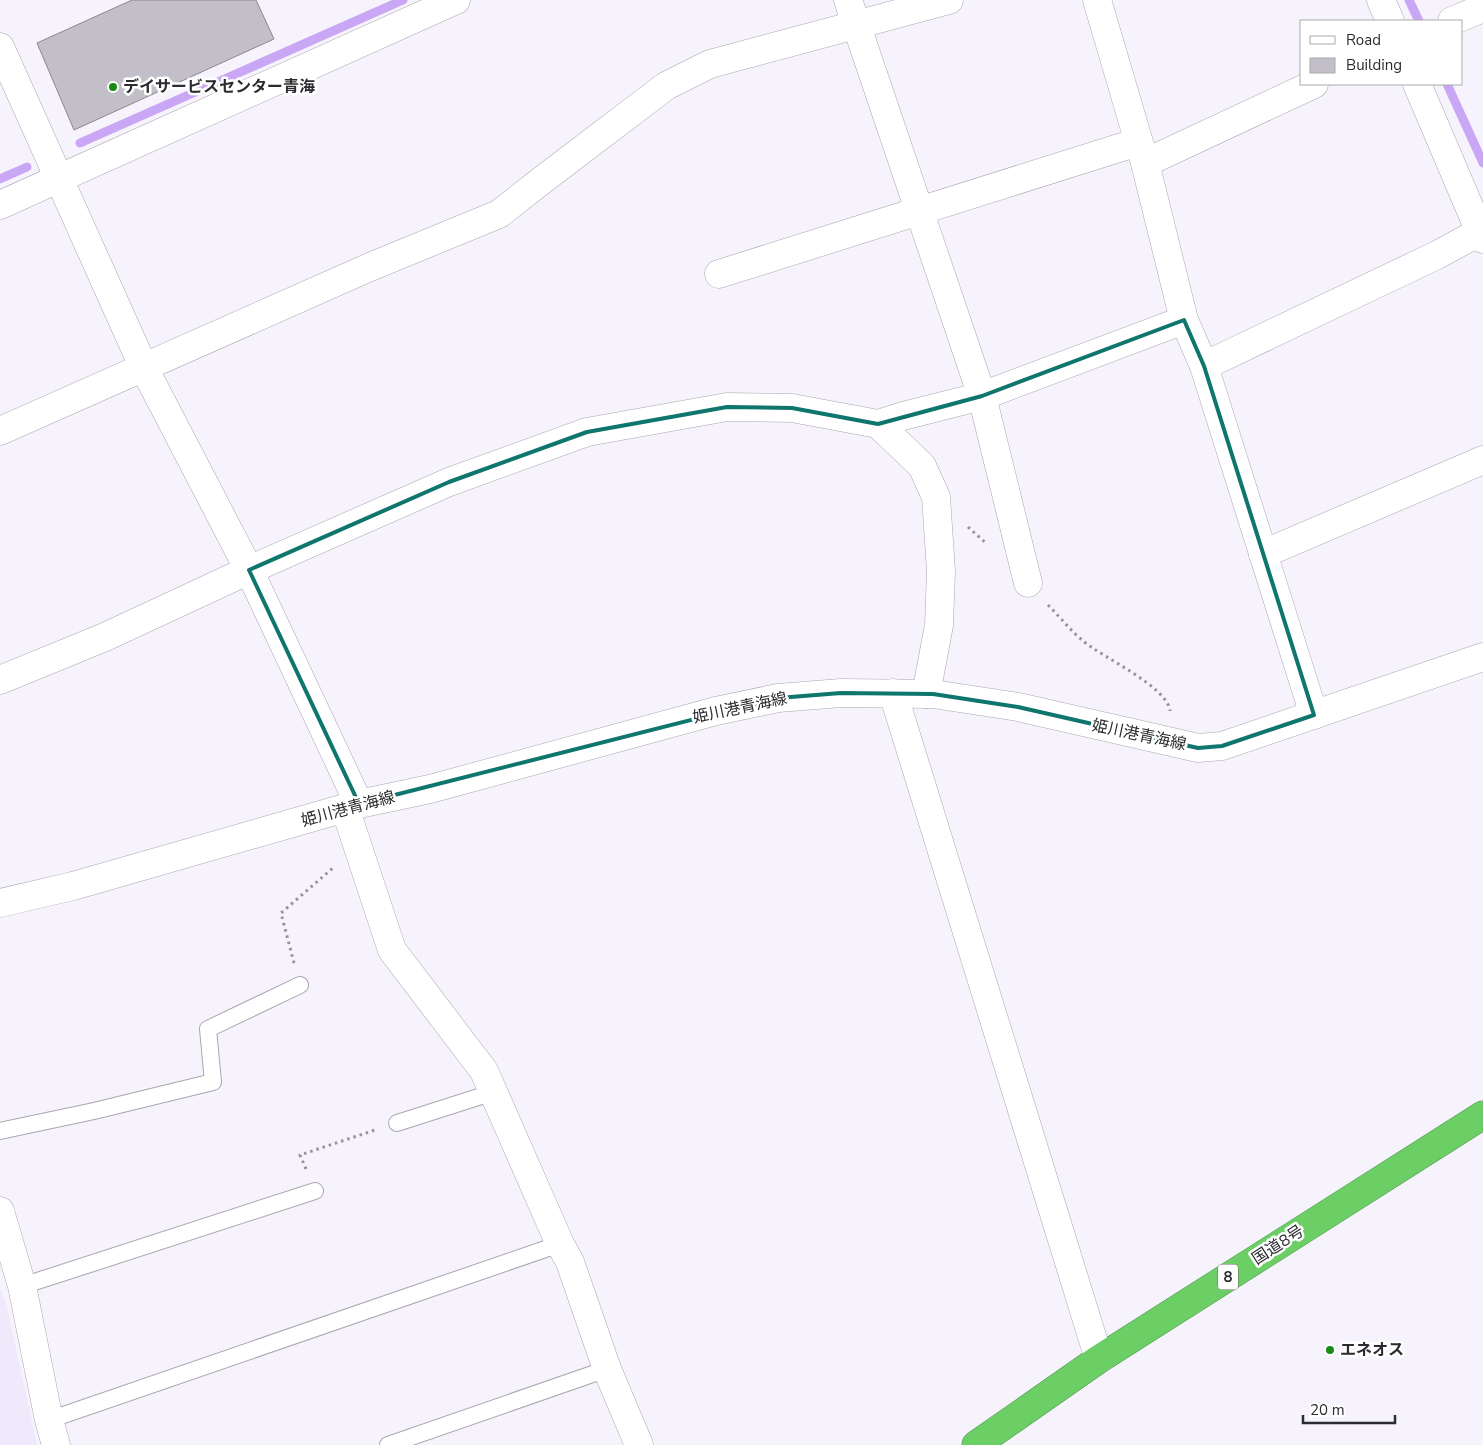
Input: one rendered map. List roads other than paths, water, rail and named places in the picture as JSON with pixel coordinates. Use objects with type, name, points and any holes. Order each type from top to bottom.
[{"type":"highway","name":"国道8号","points":[[976,1445],[1099,1359],[1483,1115]]},
{"type":"street","points":[[0,205],[456,0]]},
{"type":"street","points":[[0,431],[370,267],[499,214],[666,86],[710,64],[853,12],[950,0]]},
{"type":"street","points":[[1097,0],[1142,152],[1184,320],[1204,366],[1314,715]]},
{"type":"street","points":[[1381,0],[1390,20]]},
{"type":"street","points":[[1454,20],[1483,8]]},
{"type":"street","points":[[853,12],[982,396],[1028,583]]},
{"type":"street","points":[[0,47],[143,366],[249,570],[352,806],[358,848],[392,950],[484,1071],[560,1244],[570,1262],[607,1369],[639,1445]]},
{"type":"street","points":[[719,274],[920,211],[1142,152],[1311,85]]},
{"type":"street","points":[[1204,366],[1482,233],[1417,85]]},
{"type":"street","points":[[0,680],[104,637],[249,570],[449,482],[587,432],[727,407],[792,408],[878,424],[982,396],[1184,320]]},
{"type":"street","points":[[878,424],[922,466],[936,497],[940,571],[939,625],[926,694]]},
{"type":"street","points":[[1263,554],[1483,460]]},
{"type":"street","name":"姫川港青海線","points":[[0,902],[73,886],[352,806],[430,789],[716,711],[778,698],[840,693],[926,694],[1018,707],[1198,748],[1222,746],[1483,657]]},
{"type":"street","points":[[893,693],[1099,1359]]},
{"type":"street","points":[[1,1217],[22,1286],[53,1433]]},
{"type":"lane","points":[[0,1131],[94,1111],[213,1082],[208,1029],[300,985]]},
{"type":"lane","points":[[397,1123],[494,1092]]},
{"type":"lane","points":[[22,1286],[315,1191]]},
{"type":"lane","points":[[53,1433],[560,1244]]},
{"type":"lane","points":[[388,1445],[607,1369]]},
{"type":"waterway","points":[[80,143],[403,0]]},
{"type":"waterway","points":[[1409,0],[1419,20]]},
{"type":"waterway","points":[[1447,85],[1483,163]]},
{"type":"waterway","points":[[0,179],[27,167]]},
{"type":"place","name":"デイサービスセンター青海","points":[[113,87]]},
{"type":"place","name":"エネオス","points":[[1330,1350]]}]
